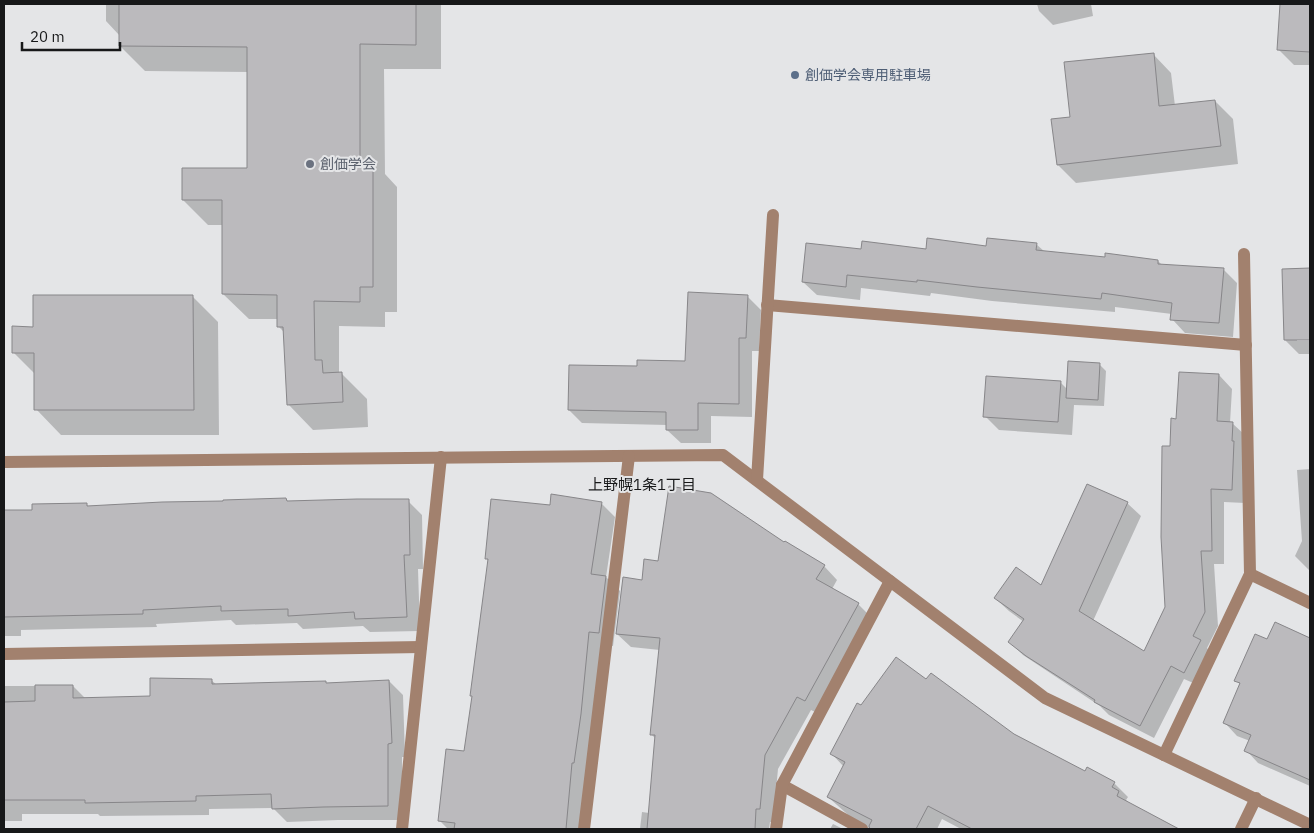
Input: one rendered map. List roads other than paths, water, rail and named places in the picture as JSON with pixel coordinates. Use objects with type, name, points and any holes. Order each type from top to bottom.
[{"type":"street","points":[[757,480],[773,215]]},
{"type":"street","points":[[1164,755],[1250,574],[1244,254]]},
{"type":"street","points":[[767,305],[1246,346]]},
{"type":"street","points":[[4,462],[723,455],[1045,698],[1310,825]]},
{"type":"street","points":[[584,829],[629,456]]},
{"type":"street","points":[[402,829],[441,457]]},
{"type":"street","points":[[1250,574],[1310,603]]},
{"type":"street","points":[[776,829],[782,785],[890,581]]},
{"type":"street","points":[[4,654],[421,646]]},
{"type":"street","points":[[782,785],[862,829]]},
{"type":"street","points":[[1241,829],[1256,798]]},
{"type":"place","name":"創価学会専用駐車場","points":[[795,75]]},
{"type":"place","name":"創価学会","points":[[310,164]]},
{"type":"district","name":"上野幌1条1丁目","points":[[642,485]]}]
